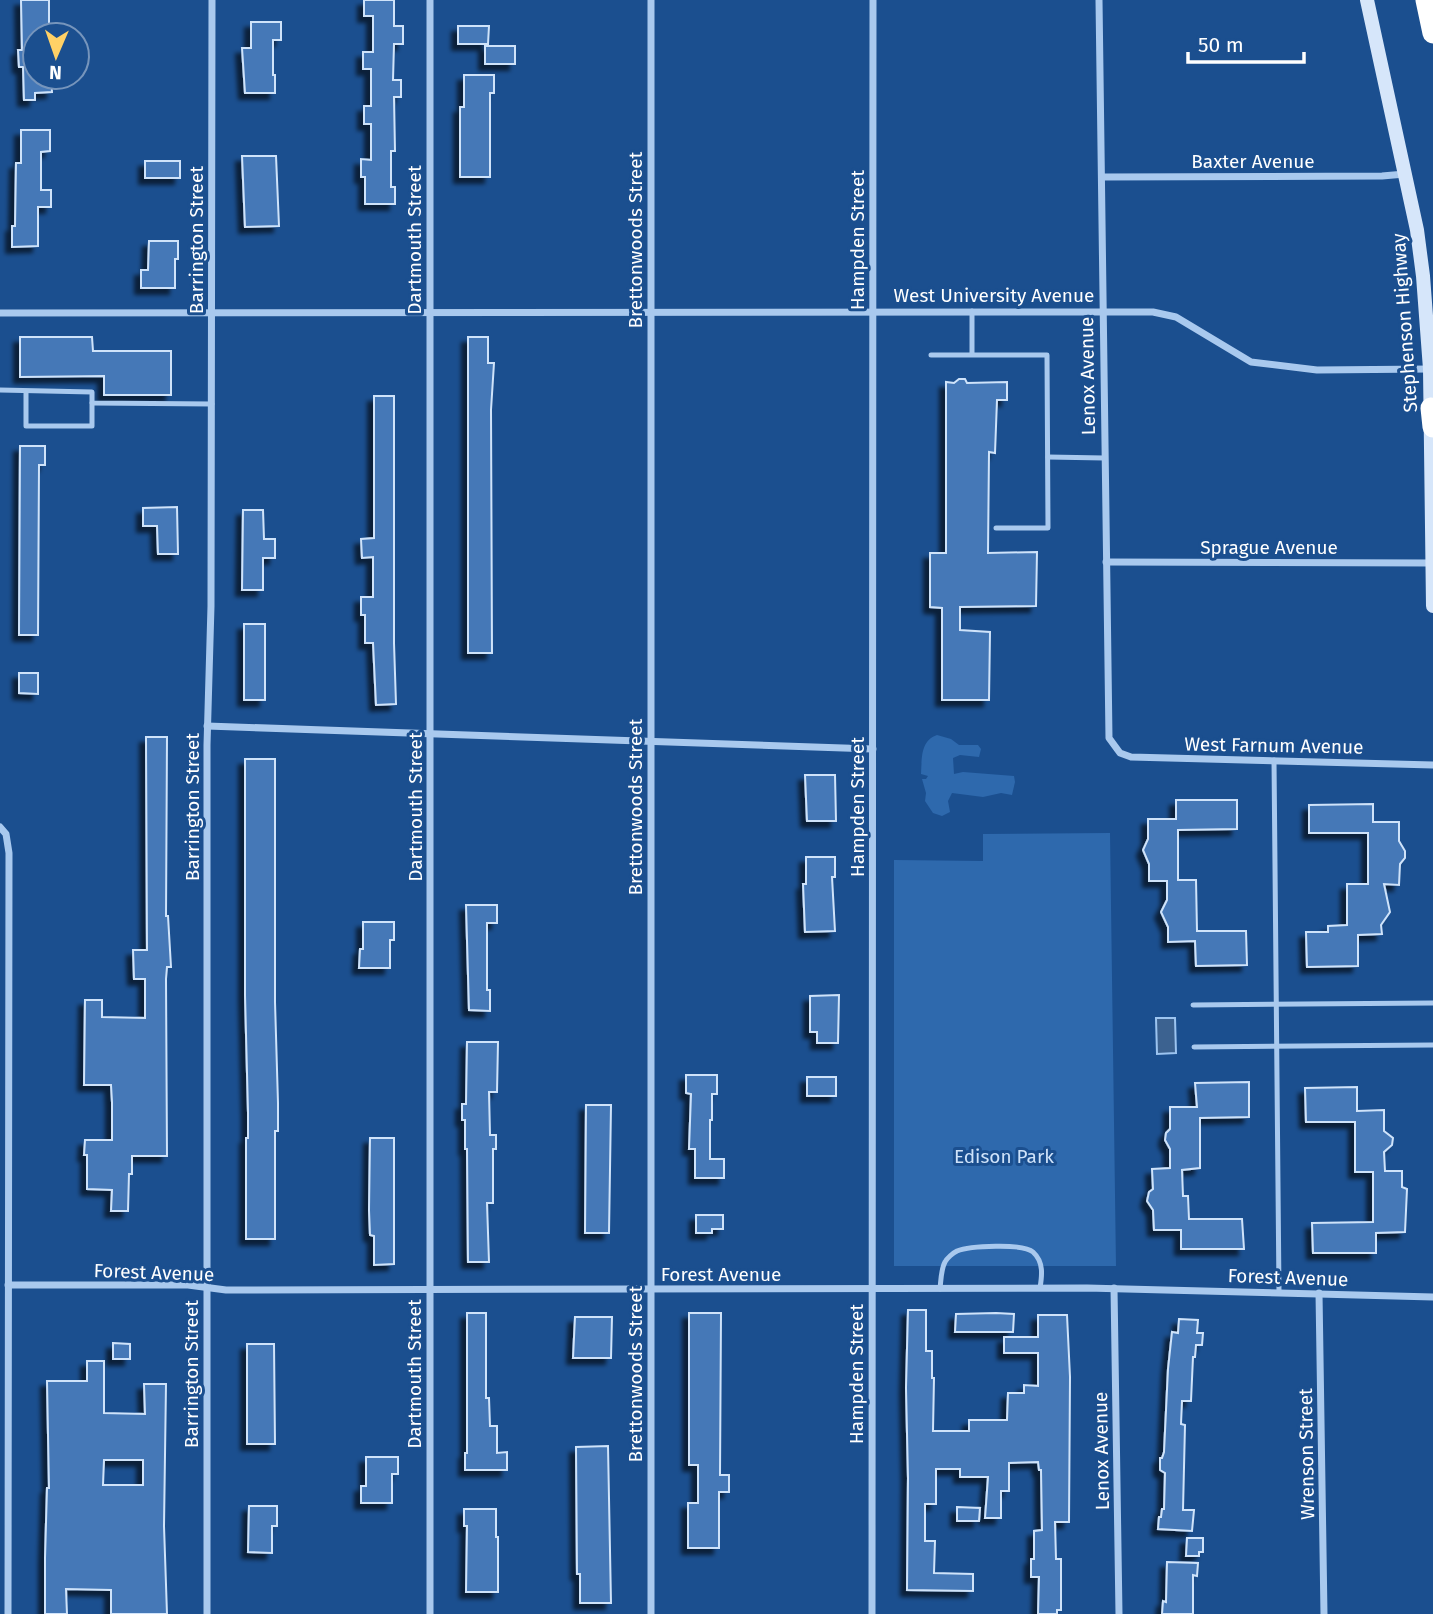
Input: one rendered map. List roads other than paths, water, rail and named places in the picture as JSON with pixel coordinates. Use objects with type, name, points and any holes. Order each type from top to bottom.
[{"type":"highway","points":[[1426,0],[1433,33]]},
{"type":"main road","name":"Stephenson Highway","points":[[1367,0],[1417,230],[1430,369],[1433,606]]},
{"type":"street","name":"Barrington Street","points":[[207,1614],[207,726],[211,606],[212,0]]},
{"type":"street","name":"Dartmouth Street","points":[[430,0],[430,1614]]},
{"type":"street","name":"Brettonwoods Street","points":[[651,0],[651,1614]]},
{"type":"street","name":"Hampden Street","points":[[872,1614],[873,0]]},
{"type":"street","name":"Lenox Avenue","points":[[1099,0],[1108,732],[1116,749]]},
{"type":"street","name":"Baxter Avenue","points":[[1102,177],[1405,174]]},
{"type":"street","name":"West University Avenue","points":[[0,313],[1153,312],[1176,317],[1251,362],[1317,370],[1430,369]]},
{"type":"street","name":"Sprague Avenue","points":[[1106,562],[1432,563]]},
{"type":"street","points":[[207,726],[873,748]]},
{"type":"street","name":"West Farnum Avenue","points":[[1116,749],[1131,757],[1433,765]]},
{"type":"street","points":[[2,829],[9,853],[8,1614]]},
{"type":"street","points":[[0,1023],[9,1023]]},
{"type":"street","name":"Forest Avenue","points":[[8,1285],[207,1287],[226,1290],[1114,1288],[1433,1297]]},
{"type":"street","name":"Lenox Avenue","points":[[1114,1288],[1119,1614]]},
{"type":"street","name":"Wrenson Street","points":[[1319,1293],[1324,1614]]},
{"type":"lane","points":[[972,311],[972,355]]},
{"type":"lane","points":[[930,355],[1047,355],[1048,528],[996,528]]},
{"type":"lane","points":[[0,390],[92,392],[92,426],[26,426],[26,391]]},
{"type":"lane","points":[[92,403],[212,404]]},
{"type":"lane","points":[[1048,457],[1104,458]]},
{"type":"lane","points":[[1275,760],[1279,1292]]},
{"type":"lane","points":[[1193,1006],[1433,1003]]},
{"type":"lane","points":[[1194,1047],[1433,1045]]},
{"type":"lane","points":[[940,1289],[944,1262],[950,1255],[958,1250],[1000,1247],[1024,1248],[1034,1253],[1042,1269],[1040,1288]]},
{"type":"park label","name":"Edison Park","points":[[1004,1156]]}]
